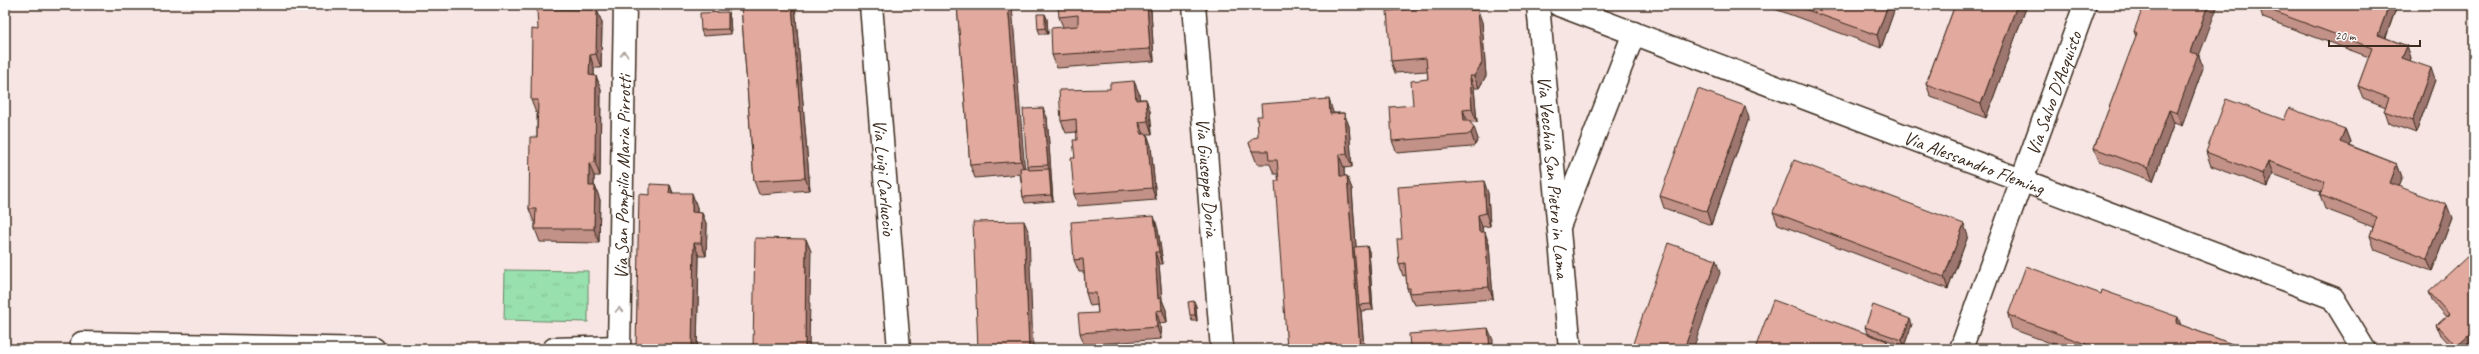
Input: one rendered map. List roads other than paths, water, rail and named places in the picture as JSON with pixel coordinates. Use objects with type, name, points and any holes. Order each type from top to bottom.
[{"type":"street","name":"Via San Pompilio Maria Pirrotti","points":[[619,348],[625,5]]},
{"type":"street","name":"Via Luigi Carluccio","points":[[871,5],[898,349]]},
{"type":"street","name":"Via Giuseppe Doria","points":[[1194,5],[1222,349]]},
{"type":"street","name":"Via Vecchia San Pietro in Lama","points":[[1538,5],[1570,349]]},
{"type":"street","name":"Via Alessandro Fleming","points":[[1559,5],[2333,298],[2364,349]]},
{"type":"street","name":"Via Salvo D'Acquisto","points":[[1961,349],[2085,5]]},
{"type":"street","points":[[1559,228],[1634,33]]},
{"type":"street","points":[[82,342],[375,349]]},
{"type":"street","points":[[554,349],[619,348]]}]
